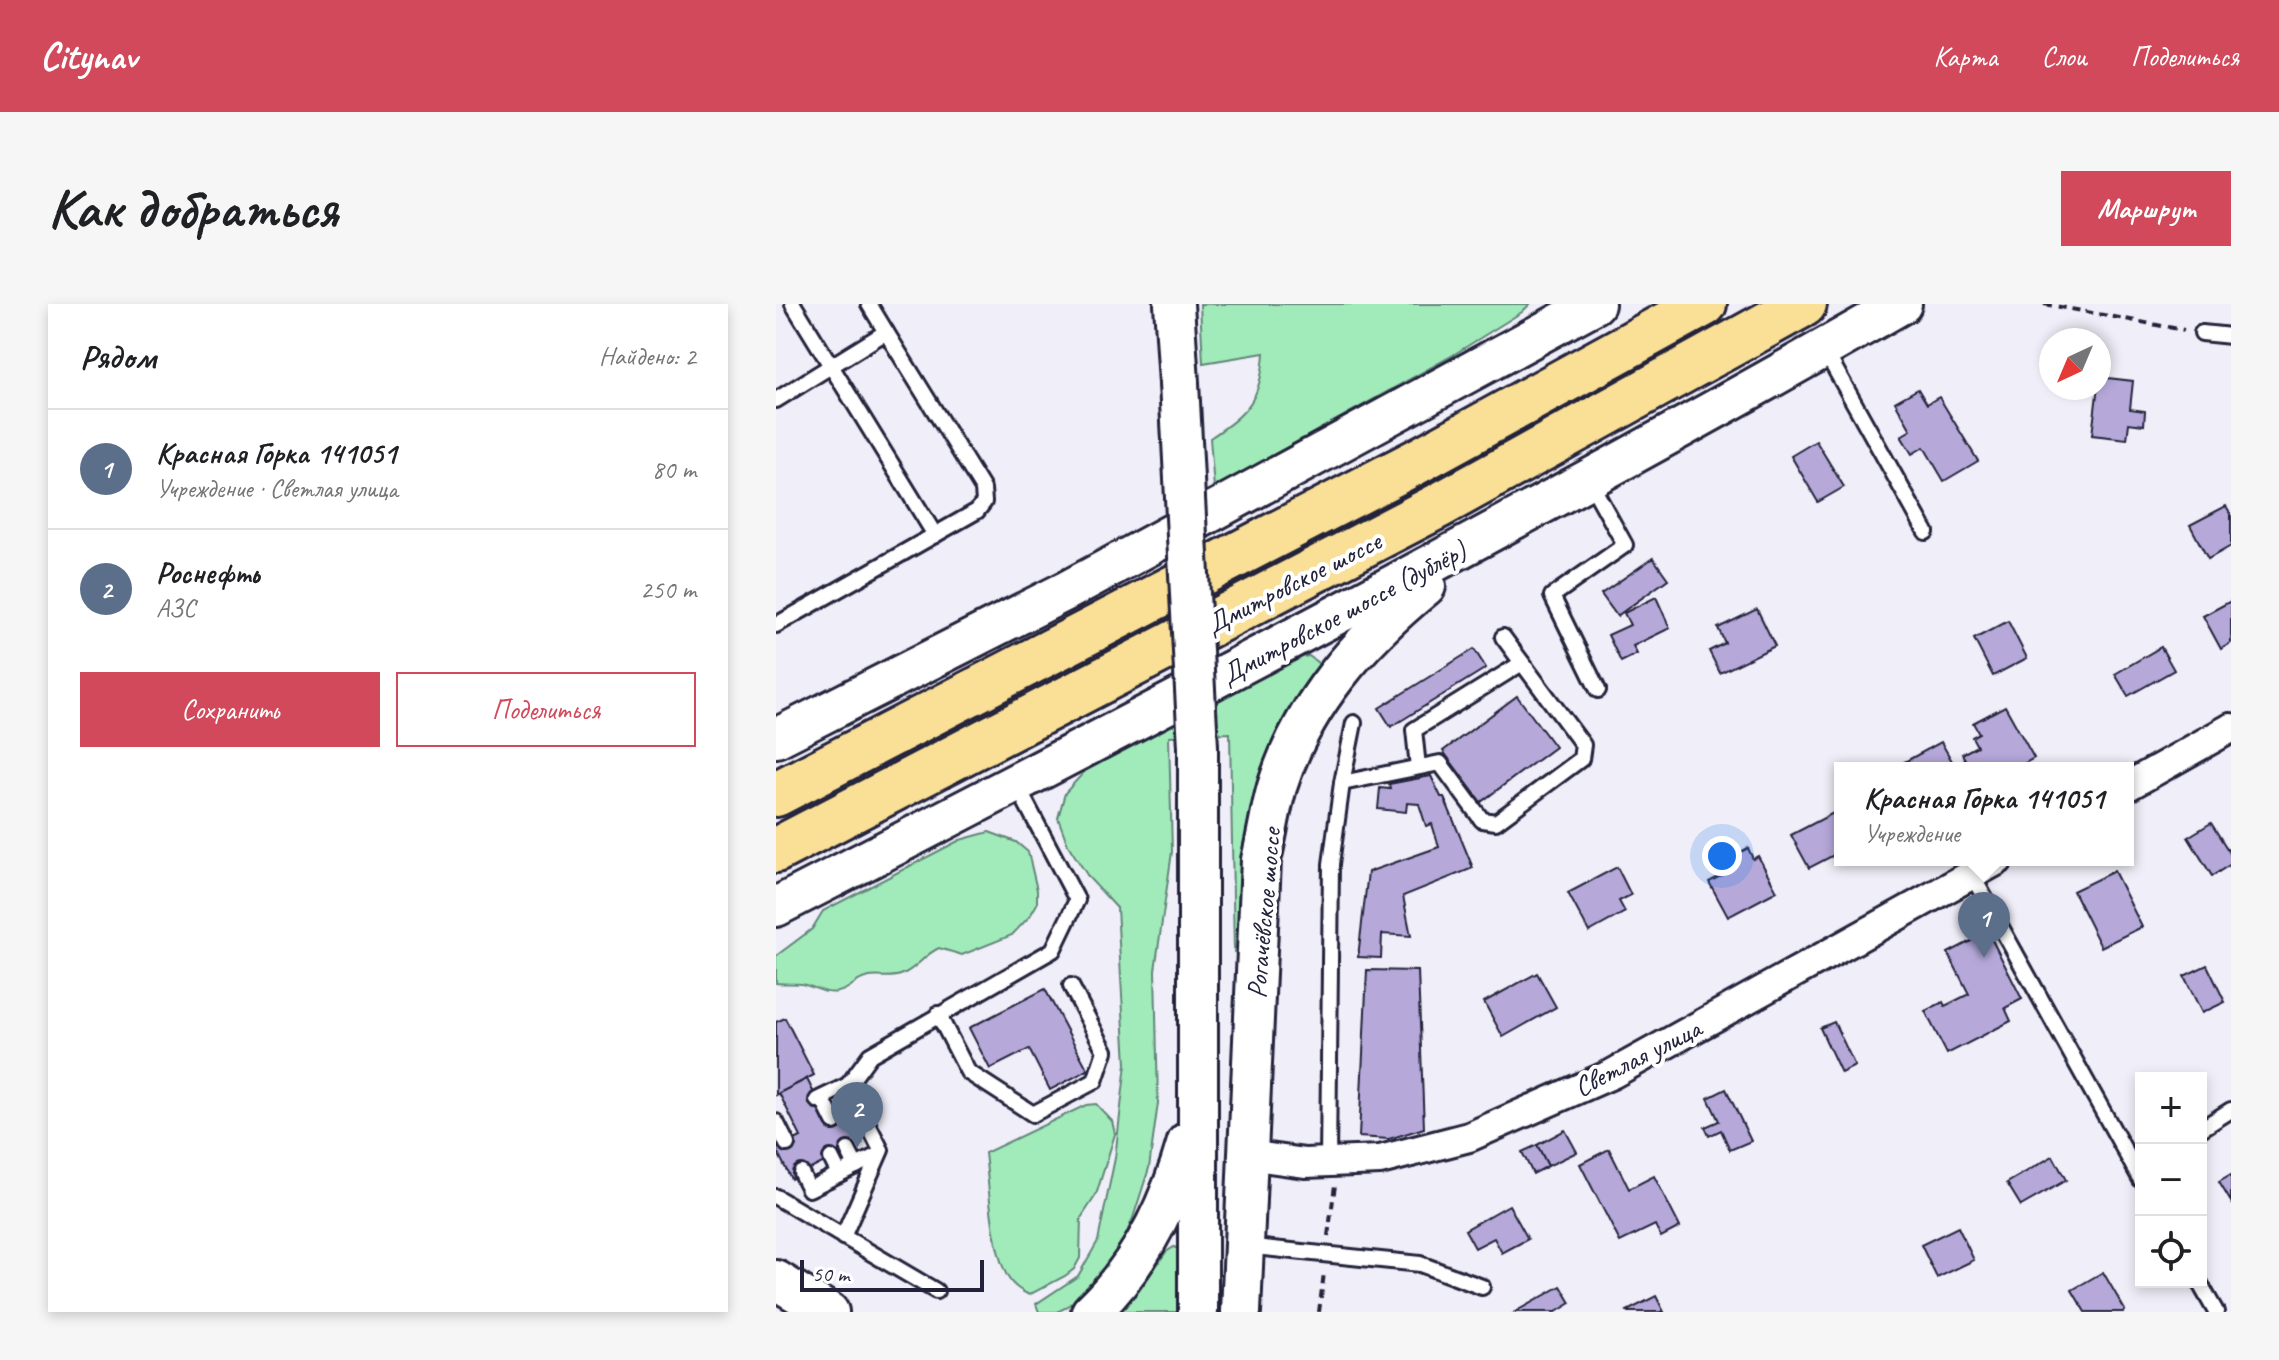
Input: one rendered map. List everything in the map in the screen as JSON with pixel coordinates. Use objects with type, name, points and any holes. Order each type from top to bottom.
[{"type":"highway","name":"Дмитровское шоссе","points":[[776,794],[1416,462],[1704,304]]},
{"type":"highway","name":"Дмитровское шоссе","points":[[776,850],[1438,506],[1804,304]]},
{"type":"main road","points":[[1174,304],[1198,747],[1198,1312]]},
{"type":"main road","points":[[1503,355],[1558,304]]},
{"type":"main road","points":[[776,738],[1068,590],[1595,304]]},
{"type":"main road","name":"Дмитровское шоссе (дублёр)","points":[[776,907],[1520,519],[1902,304]]},
{"type":"main road","name":"Рогачёвское шоссе","points":[[1241,1312],[1261,860],[1277,787],[1305,722],[1339,671],[1386,619],[1440,574],[1520,519]]},
{"type":"main road","points":[[1091,1312],[1126,1277],[1150,1237],[1176,1183],[1200,1097]]},
{"type":"main road","points":[[776,1280],[829,1312]]},
{"type":"main road","points":[[776,1307],[785,1312]]},
{"type":"street","points":[[2134,783],[2231,728]]},
{"type":"street","name":"Светлая улица","points":[[1248,1155],[1305,1163],[1380,1160],[1469,1137],[1612,1074],[1988,866]]},
{"type":"lane","points":[[793,304],[935,535]]},
{"type":"lane","points":[[776,625],[977,511],[984,502],[983,489],[869,304]]},
{"type":"lane","points":[[776,400],[886,332]]},
{"type":"lane","points":[[2202,333],[2231,336]]},
{"type":"lane","points":[[1824,349],[1926,532]]},
{"type":"lane","points":[[1589,480],[1625,545],[1552,596],[1598,690]]},
{"type":"lane","points":[[1342,783],[1440,763],[1482,820],[1496,822],[1581,759],[1583,745],[1503,637]]},
{"type":"lane","points":[[1418,767],[1414,730],[1522,663]]},
{"type":"lane","points":[[1328,1163],[1331,864],[1354,723]]},
{"type":"lane","points":[[834,1122],[820,1099],[848,1085],[870,1055],[1053,950],[1077,900],[1016,784]]},
{"type":"lane","points":[[1972,875],[2135,1165]]},
{"type":"lane","points":[[938,1014],[968,1072],[1033,1114],[1095,1081],[1105,1051],[1071,986]]},
{"type":"lane","points":[[843,1237],[881,1150],[848,1085]]},
{"type":"lane","points":[[2207,1125],[2231,1110]]},
{"type":"lane","points":[[781,1119],[787,1144]]},
{"type":"lane","points":[[848,1150],[856,1166]]},
{"type":"lane","points":[[801,1173],[809,1189],[878,1155]]},
{"type":"lane","points":[[831,1158],[839,1174]]},
{"type":"lane","points":[[776,1197],[936,1291]]},
{"type":"lane","points":[[1244,1246],[1420,1264],[1482,1287]]},
{"type":"lane","points":[[2202,1288],[2216,1312]]},
{"type":"path","points":[[2044,304],[2202,333]]},
{"type":"green space","points":[[1200,304],[1530,304],[1453,355],[1214,488],[1210,438],[1234,421],[1256,394],[1264,353],[1203,363]]},
{"type":"green space","points":[[1309,656],[1321,669],[1241,955],[1234,952],[1230,733],[1169,736],[1172,852],[1155,970],[1158,1103],[1149,1168],[1117,1256],[1096,1284],[1057,1312],[1039,1312],[1036,1304],[1078,1276],[1098,1241],[1115,1158],[1126,1064],[1117,908],[1089,878],[1068,845],[1058,818],[1065,793],[1085,771]]},
{"type":"green space","points":[[989,832],[1016,842],[1028,852],[1037,890],[1037,904],[1012,935],[962,955],[939,948],[903,974],[866,978],[838,992],[801,984],[776,983],[776,956],[812,929],[823,911],[960,840]]},
{"type":"green space","points":[[1096,1104],[1112,1121],[1115,1134],[1096,1195],[1081,1218],[1080,1258],[1074,1269],[1065,1276],[1029,1295],[1011,1282],[1003,1267],[992,1219],[985,1153],[1086,1105]]},
{"type":"green space","points":[[1174,1247],[1181,1255],[1178,1312],[1116,1312],[1136,1295],[1166,1252]]},
{"type":"building","points":[[2111,378],[2133,381],[2130,409],[2145,411],[2144,425],[2129,423],[2127,439],[2092,435],[2096,400],[2111,400]]},
{"type":"building","points":[[1918,389],[1927,404],[1939,397],[1978,461],[1944,481],[1924,447],[1912,454],[1901,436],[1911,430],[1895,402]]},
{"type":"building","points":[[1816,441],[1844,487],[1818,502],[1791,456]]},
{"type":"building","points":[[2226,506],[2231,514],[2231,546],[2208,559],[2190,525]]},
{"type":"building","points":[[1653,558],[1668,579],[1617,616],[1601,594]]},
{"type":"building","points":[[1656,597],[1670,628],[1633,646],[1637,654],[1621,662],[1608,635],[1630,625],[1624,613]]},
{"type":"building","points":[[2231,601],[2231,643],[2221,649],[2203,616]]},
{"type":"building","points":[[1757,609],[1775,646],[1720,673],[1709,651],[1725,643],[1718,628]]},
{"type":"building","points":[[2008,621],[2027,658],[1993,676],[1974,639]]},
{"type":"building","points":[[2161,647],[2174,670],[2128,696],[2115,674]]},
{"type":"building","points":[[1474,649],[1486,668],[1391,727],[1379,708]]},
{"type":"building","points":[[1517,696],[1555,747],[1481,802],[1443,751]]},
{"type":"building","points":[[2005,706],[2034,758],[2027,762],[1967,762],[1962,754],[1977,746],[1972,737],[1979,733],[1973,723]]},
{"type":"building","points":[[1941,742],[1953,762],[1904,762]]},
{"type":"building","points":[[1431,776],[1441,797],[1444,797],[1473,868],[1403,896],[1411,936],[1382,934],[1381,958],[1358,957],[1368,872],[1439,847],[1432,824],[1426,826],[1419,804],[1407,803],[1406,812],[1378,809],[1380,788],[1390,789],[1389,784]]},
{"type":"building","points":[[1834,813],[1834,855],[1809,868],[1791,835]]},
{"type":"building","points":[[2211,823],[2231,855],[2231,864],[2212,876],[2188,837]]},
{"type":"building","points":[[1748,848],[1753,859],[1758,856],[1777,891],[1728,917],[1709,882],[1730,871],[1724,861]]},
{"type":"building","points":[[1617,867],[1631,895],[1619,901],[1625,912],[1589,932],[1568,893]]},
{"type":"building","points":[[2114,871],[2142,927],[2101,947],[2073,891]]},
{"type":"building","points":[[1988,932],[2022,999],[2005,1008],[2011,1021],[1947,1054],[1925,1011],[1943,1002],[1945,1006],[1969,994],[1948,953]]},
{"type":"building","points":[[2207,965],[2225,1002],[2202,1013],[2184,976]]},
{"type":"building","points":[[1367,970],[1418,971],[1424,1128],[1389,1139],[1359,1137]]},
{"type":"building","points":[[1537,973],[1556,1007],[1503,1037],[1484,1002]]},
{"type":"building","points":[[1045,989],[1088,1070],[1050,1090],[1029,1049],[990,1069],[969,1028]]},
{"type":"building","points":[[785,1018],[814,1075],[776,1095],[776,1022]]},
{"type":"building","points":[[1834,1022],[1855,1066],[1841,1073],[1820,1028]]},
{"type":"building","points":[[807,1079],[829,1124],[848,1115],[862,1143],[791,1179],[776,1149],[801,1137],[779,1093]]},
{"type":"building","points":[[1726,1089],[1751,1141],[1730,1150],[1721,1130],[1709,1136],[1705,1127],[1719,1121],[1708,1098]]},
{"type":"building","points":[[1565,1130],[1577,1152],[1548,1166],[1537,1145]]},
{"type":"building","points":[[1537,1145],[1548,1166],[1533,1174],[1522,1152]]},
{"type":"building","points":[[1609,1149],[1629,1189],[1654,1176],[1680,1227],[1661,1237],[1655,1225],[1620,1242],[1580,1164]]},
{"type":"building","points":[[2053,1156],[2066,1180],[2021,1206],[2007,1183]]},
{"type":"building","points":[[2231,1175],[2231,1202],[2219,1182]]},
{"type":"building","points":[[1509,1205],[1528,1239],[1502,1253],[1494,1238],[1475,1248],[1465,1230]]},
{"type":"building","points":[[1958,1227],[1974,1260],[1937,1278],[1921,1245]]},
{"type":"building","points":[[2103,1272],[2125,1310],[2123,1312],[2085,1312],[2072,1290]]},
{"type":"building","points":[[1561,1286],[1571,1303],[1556,1312],[1515,1312]]},
{"type":"building","points":[[1656,1296],[1664,1312],[1627,1311]]},
{"type":"place","name":"Красная Горка 141051","points":[[1984,958]]},
{"type":"place","name":"Роснефть","points":[[857,1148]]}]
